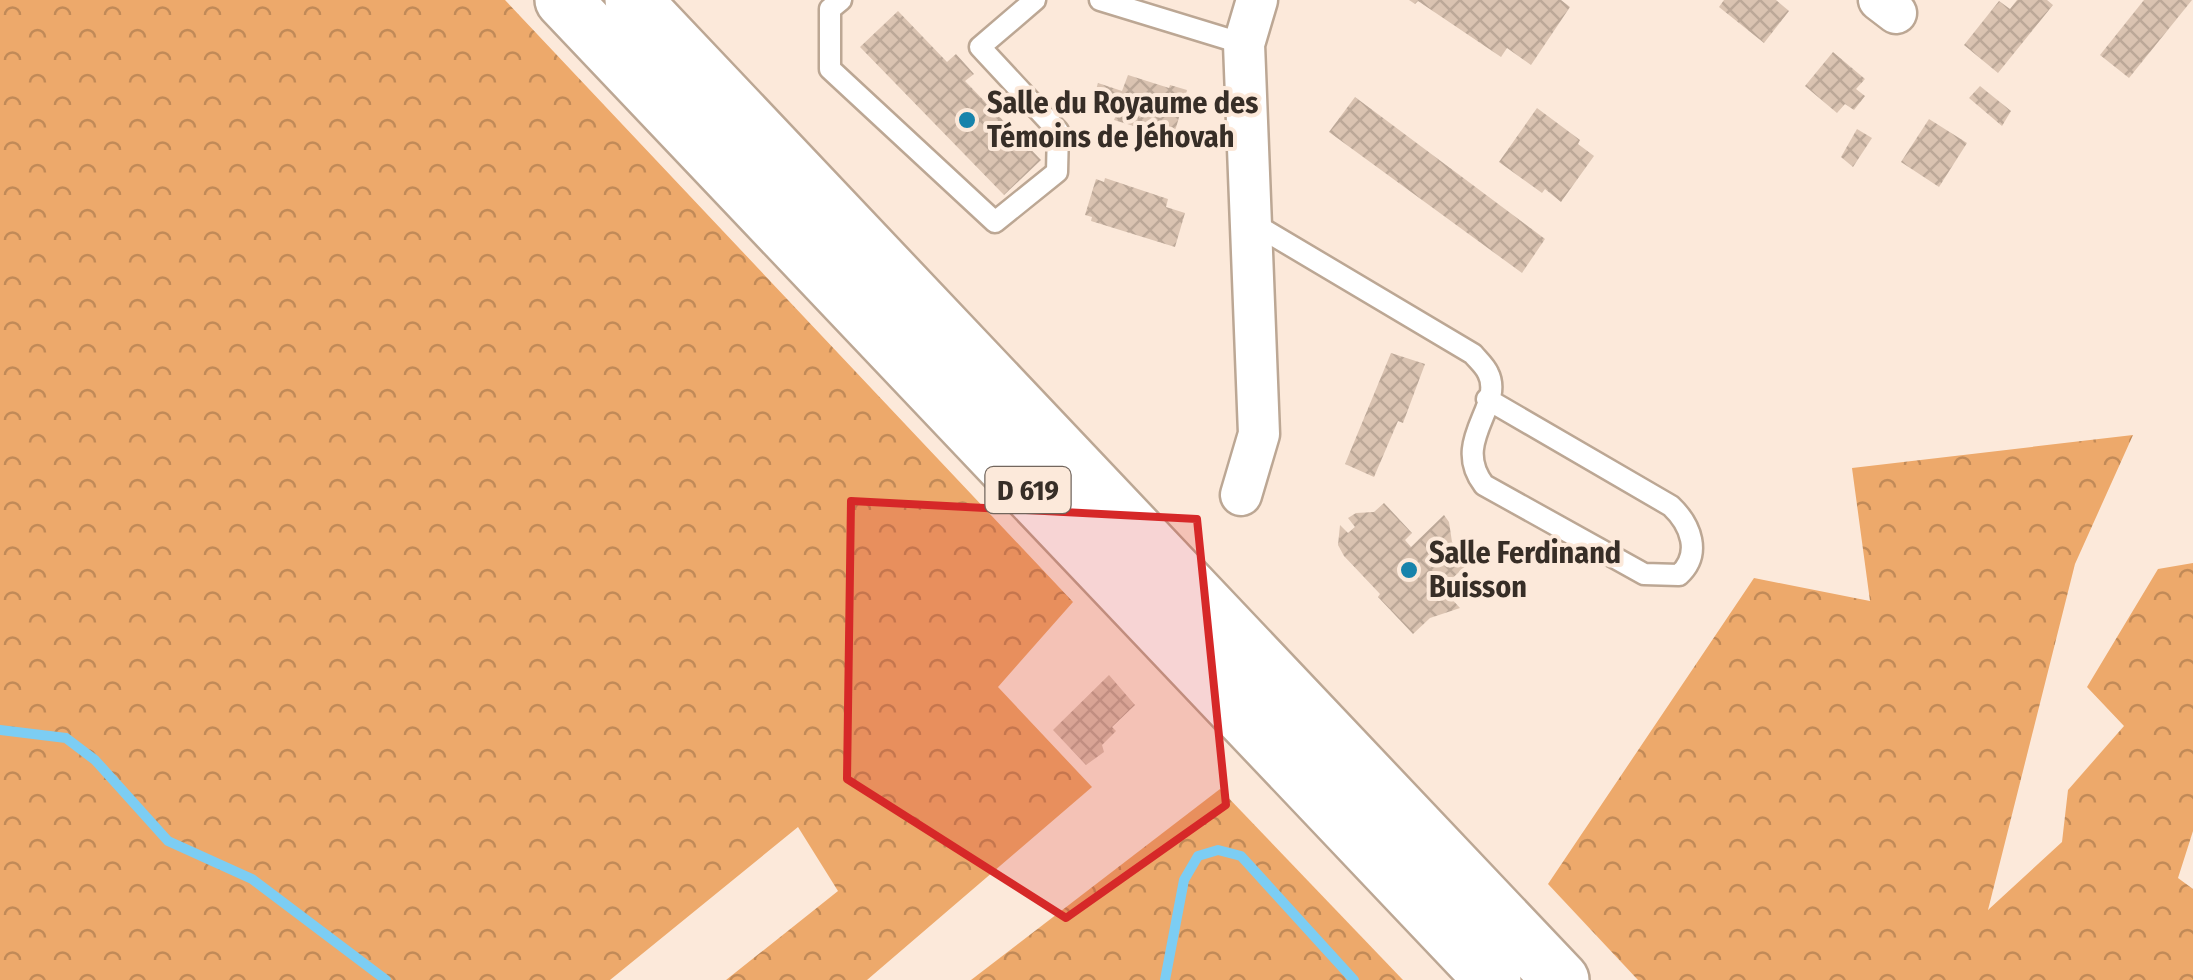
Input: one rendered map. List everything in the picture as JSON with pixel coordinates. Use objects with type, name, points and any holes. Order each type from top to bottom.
[{"type":"highway","name":"D 619","points":[[563,0],[1493,980]]},
{"type":"highway","name":"D 619","points":[[633,0],[1561,980]]},
{"type":"street","points":[[1241,495],[1260,434],[1244,44],[1257,0]]},
{"type":"lane","points":[[841,0],[830,9],[830,69],[994,222],[1057,172],[1058,131],[980,47],[1036,0]]},
{"type":"lane","points":[[1100,0],[1244,44]]},
{"type":"lane","points":[[1251,222],[1474,354],[1490,374],[1487,400],[1471,451],[1473,471],[1484,486],[1644,574],[1680,575],[1690,566],[1693,546],[1685,519],[1671,506],[1487,400]]},
{"type":"highlighted area","points":[[851,501],[1197,519],[1226,805],[1066,918],[847,779]]},
{"type":"green space","points":[[0,0],[505,0],[1073,602],[998,687],[1092,787],[867,980],[726,980],[838,891],[798,827],[610,980],[0,980]]},
{"type":"green space","points":[[2133,435],[2075,564],[1988,910],[2062,842],[2068,790],[2124,726],[2087,687],[2158,569],[2193,563],[2193,831],[2178,878],[2193,889],[2193,980],[1638,980],[1548,884],[1754,578],[1870,601],[1852,468]]},
{"type":"green space","points":[[1220,789],[1403,980],[971,980]]},
{"type":"building","points":[[1409,0],[1561,0],[1570,7],[1531,65],[1507,48],[1501,57],[1418,1],[1415,4]]},
{"type":"building","points":[[1724,0],[1776,0],[1789,11],[1764,43],[1719,7]]},
{"type":"building","points":[[2017,0],[2047,0],[2053,5],[1998,73],[1964,45],[1999,1],[2010,9]]},
{"type":"building","points":[[2144,0],[2192,0],[2129,78],[2100,55]]},
{"type":"building","name":"Salle du Royaume des Témoins de Jéhovah","points":[[898,11],[947,62],[956,54],[974,74],[965,81],[1041,160],[1004,195],[860,47]]},
{"type":"building","points":[[1833,52],[1865,79],[1856,89],[1865,96],[1854,110],[1845,104],[1837,113],[1805,86]]},
{"type":"building","points":[[1128,75],[1187,90],[1173,138],[1114,120],[1120,105],[1094,96],[1098,83],[1122,91]]},
{"type":"building","points":[[1980,86],[2011,111],[2002,126],[1969,98]]},
{"type":"building","points":[[1355,97],[1545,239],[1522,273],[1329,132]]},
{"type":"building","points":[[1537,108],[1580,140],[1578,144],[1594,156],[1561,202],[1499,162]]},
{"type":"building","points":[[1929,119],[1967,143],[1939,187],[1901,162]]},
{"type":"building","points":[[1857,129],[1872,138],[1853,167],[1841,157]]},
{"type":"building","points":[[1105,178],[1168,199],[1166,207],[1185,213],[1175,247],[1091,221],[1092,217],[1085,215],[1096,179],[1104,182]]},
{"type":"building","points":[[1391,353],[1425,364],[1403,423],[1398,421],[1374,477],[1345,464]]},
{"type":"building","name":"Salle Ferdinand Buisson","points":[[1384,503],[1412,533],[1405,540],[1411,547],[1444,515],[1452,542],[1471,561],[1445,585],[1440,579],[1436,582],[1460,608],[1430,618],[1413,634],[1338,545],[1340,525],[1348,533],[1355,527],[1348,518],[1356,513],[1374,512]]},
{"type":"building","points":[[1109,675],[1135,705],[1112,727],[1116,731],[1102,745],[1104,752],[1086,765],[1053,730]]},
{"type":"waterway","points":[[0,730],[66,738],[95,760],[168,841],[252,879],[386,980]]},
{"type":"waterway","points":[[1165,980],[1184,880],[1198,856],[1218,850],[1241,856],[1354,980]]},
{"type":"place","name":"Salle du Royaume des Témoins de Jéhovah","points":[[967,120]]},
{"type":"place","name":"Salle Ferdinand Buisson","points":[[1409,570]]}]
